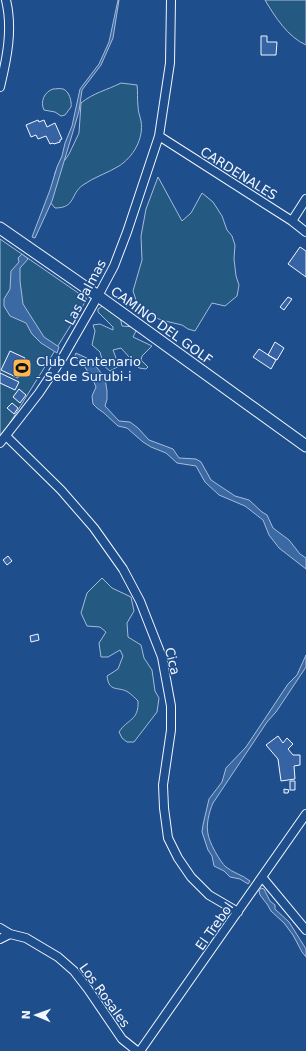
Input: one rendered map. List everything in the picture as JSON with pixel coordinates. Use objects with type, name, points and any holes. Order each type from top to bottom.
[{"type":"street","points":[[0,87],[7,59],[10,28],[6,0]]},
{"type":"street","points":[[159,136],[170,63],[171,0]]},
{"type":"street","name":"CARDENALES","points":[[159,136],[292,221],[306,232]]},
{"type":"street","name":"Las Palmas","points":[[0,443],[39,393],[63,357],[114,266],[159,136]]},
{"type":"street","points":[[292,221],[306,199]]},
{"type":"street","name":"CAMINO DEL GOLF","points":[[0,228],[98,296],[306,446]]},
{"type":"street","name":"Cica","points":[[6,436],[61,490],[94,528],[123,570],[140,601],[162,657],[171,706],[171,730],[163,785],[168,838],[178,858],[191,877],[209,895],[238,912]]},
{"type":"street","name":"El Trebol","points":[[140,1051],[306,814]]},
{"type":"street","points":[[262,877],[306,930]]},
{"type":"street","name":"Los Rosales","points":[[0,928],[10,934],[26,938],[58,957],[74,971],[122,1039],[137,1051]]},
{"type":"street","points":[[0,939],[10,934]]},
{"type":"shaded area","points":[[118,0],[113,38],[101,65],[82,90],[79,111],[52,201],[35,238],[32,237],[72,126],[80,89],[99,64],[109,42]]},
{"type":"shaded area","points":[[265,0],[306,0],[306,45],[288,32]]},
{"type":"shaded area","points":[[121,83],[137,85],[141,134],[133,153],[119,166],[83,185],[76,192],[70,203],[66,206],[55,208],[50,202],[55,173],[59,164],[65,160],[69,154],[79,133],[81,103],[95,94]]},
{"type":"shaded area","points":[[53,89],[63,89],[70,96],[71,107],[65,115],[61,116],[55,112],[44,110],[42,104],[45,95]]},
{"type":"shaded area","points":[[158,177],[182,221],[191,213],[202,193],[213,202],[222,216],[235,245],[234,259],[236,276],[239,285],[237,296],[225,306],[212,303],[195,331],[182,325],[161,320],[139,309],[133,291],[142,260],[141,236],[146,209]]},
{"type":"shaded area","name":"Club Centenario - Sede Surubi-i","points":[[0,239],[87,299],[0,439]]},
{"type":"shaded area","points":[[22,254],[28,259],[20,268],[23,304],[44,337],[59,347],[57,353],[41,343],[32,334],[26,323],[10,316],[4,306],[4,299],[10,289],[11,271],[19,262],[18,258]]},
{"type":"shaded area","points":[[104,305],[119,312],[122,326],[135,327],[136,331],[133,337],[152,346],[142,356],[141,360],[148,367],[146,369],[139,368],[121,348],[113,350],[119,366],[110,371],[104,366],[100,352],[92,345],[95,331],[93,325],[100,324],[113,330],[113,327],[98,312],[98,309]]},
{"type":"shaded area","points":[[76,353],[91,360],[105,378],[107,399],[105,406],[119,421],[130,422],[149,440],[173,449],[179,458],[196,459],[201,462],[211,480],[235,496],[249,500],[267,515],[273,528],[289,540],[300,554],[306,558],[306,569],[279,548],[269,535],[263,520],[245,506],[219,495],[205,482],[196,466],[177,463],[166,453],[143,442],[127,428],[118,426],[97,408],[93,404],[92,396],[96,387],[83,364],[74,358]]},
{"type":"shaded area","points":[[102,578],[112,588],[131,597],[134,611],[127,623],[128,637],[141,645],[144,658],[152,670],[155,691],[159,698],[157,712],[134,742],[127,742],[122,738],[119,732],[135,716],[138,708],[138,701],[128,692],[112,687],[107,676],[118,669],[123,656],[120,650],[108,657],[101,657],[99,643],[106,632],[100,627],[87,626],[81,613],[87,593]]},
{"type":"shaded area","points":[[306,655],[306,667],[213,803],[209,814],[207,826],[208,834],[215,852],[226,867],[250,881],[248,884],[240,879],[230,877],[224,871],[214,866],[212,856],[208,850],[202,832],[209,799],[222,782],[226,768],[246,747],[288,684],[297,675]]},
{"type":"shaded area","points":[[261,888],[264,889],[270,901],[275,905],[275,909],[289,922],[306,949],[306,957],[293,935],[284,923],[271,911],[260,895],[259,891]]},
{"type":"building","points":[[261,36],[267,36],[267,42],[277,42],[276,55],[261,55]]},
{"type":"building","points":[[38,120],[39,122],[44,120],[47,127],[55,123],[62,139],[60,142],[50,144],[46,136],[38,139],[36,135],[31,137],[26,125]]},
{"type":"building","points":[[300,247],[306,251],[306,277],[288,264]]},
{"type":"building","points":[[288,297],[292,299],[284,310],[280,307]]},
{"type":"building","points":[[275,342],[284,348],[277,360],[268,355]]},
{"type":"building","points":[[259,349],[276,360],[271,369],[253,357]]},
{"type":"building","points":[[10,351],[25,358],[21,366],[19,365],[17,369],[21,371],[18,378],[1,370]]},
{"type":"building","points":[[0,373],[19,382],[15,390],[0,383]]},
{"type":"building","points":[[19,389],[26,395],[20,403],[13,397]]},
{"type":"building","points":[[12,403],[18,408],[14,414],[7,408]]},
{"type":"building","points":[[8,556],[12,561],[7,565],[3,560]]},
{"type":"building","points":[[38,634],[39,640],[31,642],[30,636]]},
{"type":"building","points":[[278,736],[283,743],[287,738],[293,744],[288,749],[293,755],[300,755],[300,765],[294,766],[295,779],[281,781],[278,759],[266,745]]},
{"type":"building","points":[[290,781],[295,781],[295,790],[290,790]]},
{"type":"building","points":[[284,789],[289,790],[288,793],[284,793]]},
{"type":"place","name":"Club Centenario - Sede Surubi-i","points":[[22,368]]}]
